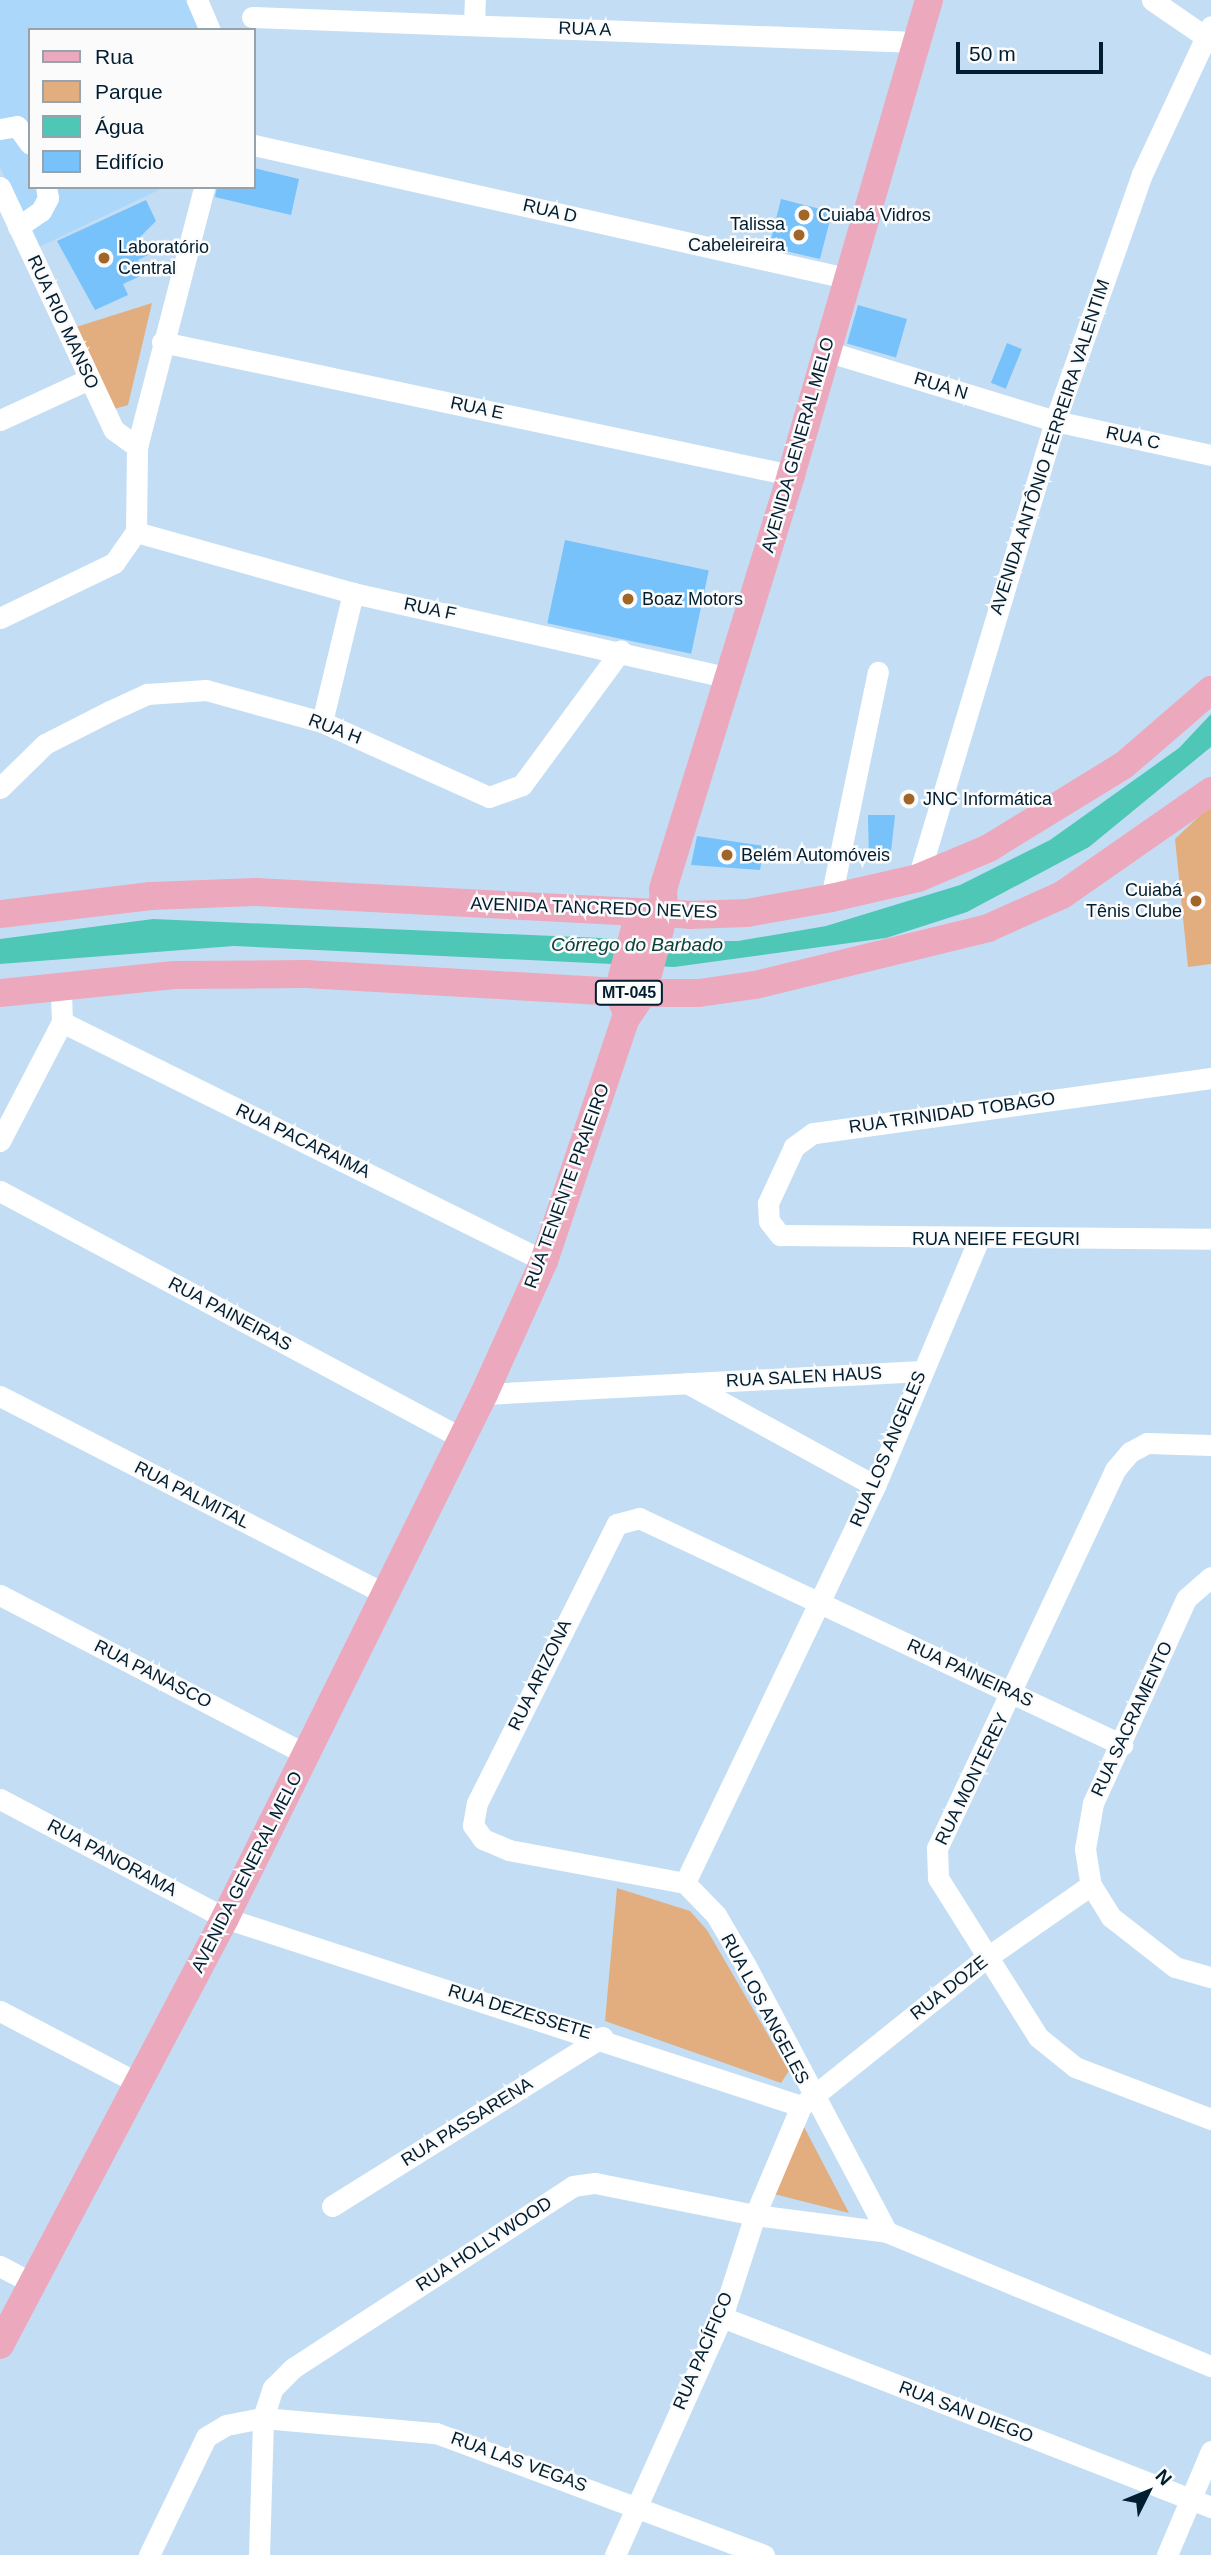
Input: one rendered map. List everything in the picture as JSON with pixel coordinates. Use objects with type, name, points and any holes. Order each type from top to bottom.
[{"type":"main road","name":"AVENIDA GENERAL MELO","points":[[652,915],[791,475],[846,278],[929,0]]},
{"type":"main road","name":"AVENIDA TANCREDO NEVES","points":[[0,914],[151,895],[256,892],[652,915],[747,913],[831,898],[918,878],[1054,811],[1124,765],[1211,690]]},
{"type":"main road","name":"MT-045","points":[[0,993],[174,975],[306,974],[631,991],[755,985],[988,929],[1062,895],[1211,791]]},
{"type":"main road","name":"RUA TENENTE PRAIEIRO","points":[[484,1394],[544,1261],[631,991],[652,915]]},
{"type":"main road","name":"AVENIDA GENERAL MELO","points":[[0,2344],[30,2281],[225,1918],[460,1437],[484,1394]]},
{"type":"street","points":[[197,0],[209,28]]},
{"type":"street","points":[[474,24],[475,0]]},
{"type":"street","points":[[1153,0],[1207,30]]},
{"type":"street","name":"RUA A","points":[[253,16],[917,42]]},
{"type":"street","name":"AVENIDA ANTÔNIO FERREIRA VALENTIM","points":[[918,878],[1055,422],[1142,173],[1207,30]]},
{"type":"street","points":[[0,129],[17,126],[28,141]]},
{"type":"street","name":"RUA D","points":[[256,145],[846,278]]},
{"type":"street","name":"RUA RIO MANSO","points":[[0,187],[11,226],[114,430],[137,447]]},
{"type":"street","points":[[11,226],[41,211],[48,198],[46,189]]},
{"type":"street","points":[[0,618],[114,563],[136,533],[137,447],[203,189]]},
{"type":"street","name":"RUA E","points":[[162,342],[791,475]]},
{"type":"street","name":"RUA N","points":[[826,351],[1055,422]]},
{"type":"street","points":[[0,419],[89,379]]},
{"type":"street","name":"RUA C","points":[[1055,422],[1211,455]]},
{"type":"street","name":"RUA F","points":[[136,533],[353,593],[621,650],[727,677]]},
{"type":"street","points":[[322,722],[353,593]]},
{"type":"street","name":"RUA H","points":[[0,788],[45,744],[147,694],[206,690],[322,722],[489,797],[522,785],[621,650]]},
{"type":"street","points":[[831,898],[878,672]]},
{"type":"street","points":[[0,1141],[62,1022],[61,986]]},
{"type":"street","name":"RUA PACARAIMA","points":[[62,1022],[544,1261]]},
{"type":"street","name":"RUA TRINIDAD TOBAGO","points":[[780,1235],[769,1221],[768,1203],[794,1147],[813,1133],[1211,1078]]},
{"type":"street","name":"RUA PAINEIRAS","points":[[0,1191],[460,1437]]},
{"type":"street","name":"RUA NEIFE FEGURI","points":[[780,1235],[978,1241],[1211,1239]]},
{"type":"street","name":"RUA LOS ANGELES","points":[[887,2232],[806,2100],[716,1915],[685,1883],[875,1486],[921,1371],[978,1241]]},
{"type":"street","name":"RUA SALEN HAUS","points":[[484,1394],[921,1371]]},
{"type":"street","name":"RUA SALEN HAUS","points":[[687,1383],[875,1486]]},
{"type":"street","name":"RUA PALMITAL","points":[[0,1396],[384,1593]]},
{"type":"street","name":"RUA MONTEREY","points":[[1211,1445],[1147,1443],[1115,1470],[1013,1694],[936,1848],[938,1878],[1038,2037],[1074,2067],[1211,2119]]},
{"type":"street","name":"RUA ARIZONA","points":[[685,1883],[509,1850],[483,1839],[473,1825],[477,1803],[617,1524],[639,1518],[818,1601]]},
{"type":"street","name":"RUA SACRAMENTO","points":[[1211,1577],[1186,1598],[1122,1745],[1093,1803],[1085,1849],[1091,1885],[1111,1917],[1140,1944],[1175,1967],[1211,1978]]},
{"type":"street","name":"RUA PANASCO","points":[[0,1595],[306,1754]]},
{"type":"street","name":"RUA PAINEIRAS","points":[[818,1601],[1122,1745]]},
{"type":"street","name":"RUA PANORAMA","points":[[0,1798],[225,1918]]},
{"type":"street","name":"RUA DOZE","points":[[806,2100],[986,1958],[1091,1885]]},
{"type":"street","name":"RUA DEZESSETE","points":[[225,1918],[806,2100]]},
{"type":"street","points":[[0,2011],[138,2083]]},
{"type":"street","name":"RUA PASSARENA","points":[[332,2206],[602,2038]]},
{"type":"street","name":"RUA PACÍFICO","points":[[615,2555],[635,2504],[722,2317],[755,2215],[806,2100]]},
{"type":"street","name":"RUA HOLLYWOOD","points":[[260,2555],[263,2418],[273,2388],[293,2368],[573,2186],[595,2183],[755,2215],[887,2232]]},
{"type":"street","points":[[887,2232],[1211,2366]]},
{"type":"street","points":[[0,2266],[30,2281]]},
{"type":"street","name":"RUA SAN DIEGO","points":[[722,2317],[1202,2504]]},
{"type":"street","points":[[149,2555],[206,2437],[226,2425],[263,2418]]},
{"type":"street","name":"RUA LAS VEGAS","points":[[263,2418],[436,2433],[635,2504],[764,2555]]},
{"type":"street","points":[[1167,2555],[1202,2504],[1211,2451]]},
{"type":"shaded area","points":[[0,0],[185,0],[199,28],[28,28],[28,189],[161,189],[37,248],[0,167]]},
{"type":"green space","points":[[152,303],[128,405],[111,410],[73,328]]},
{"type":"green space","name":"Cuiabá Tênis Clube","points":[[1211,805],[1211,964],[1188,967],[1175,839]]},
{"type":"green space","points":[[617,1888],[690,1911],[707,1930],[789,2071],[781,2083],[605,2021]]},
{"type":"green space","points":[[802,2123],[849,2213],[770,2193]]},
{"type":"water","name":"Córrego do Barbado","points":[[1211,714],[1211,747],[1089,847],[967,912],[886,938],[674,967],[234,946],[0,964],[0,939],[153,919],[670,941],[738,941],[826,926],[960,885],[1050,840],[1179,748]]},
{"type":"building","points":[[256,168],[299,179],[291,215],[215,197],[217,189],[256,189]]},
{"type":"building","name":"Talissa Cabeleireira","points":[[781,199],[832,212],[820,259],[781,250],[783,242],[771,239]]},
{"type":"building","name":"Laboratório Central","points":[[146,200],[156,221],[140,237],[148,255],[138,260],[145,274],[123,284],[128,295],[95,310],[57,241]]},
{"type":"building","points":[[858,305],[907,319],[896,358],[847,343]]},
{"type":"building","points":[[1007,343],[1022,349],[1006,389],[991,383]]},
{"type":"building","name":"Boaz Motors","points":[[565,540],[709,571],[691,654],[547,623]]},
{"type":"building","points":[[868,815],[895,815],[890,861],[869,862]]},
{"type":"building","name":"Belém Automóveis","points":[[697,836],[764,846],[760,870],[691,865]]},
{"type":"place","name":"Cuiabá Vidros","points":[[804,215]]},
{"type":"place","name":"Talissa Cabeleireira","points":[[799,235]]},
{"type":"place","name":"Laboratório Central","points":[[104,258]]},
{"type":"place","name":"Boaz Motors","points":[[628,599]]},
{"type":"place","name":"JNC Informática","points":[[909,799]]},
{"type":"place","name":"Belém Automóveis","points":[[727,855]]},
{"type":"place","name":"Cuiabá Tênis Clube","points":[[1196,901]]}]
